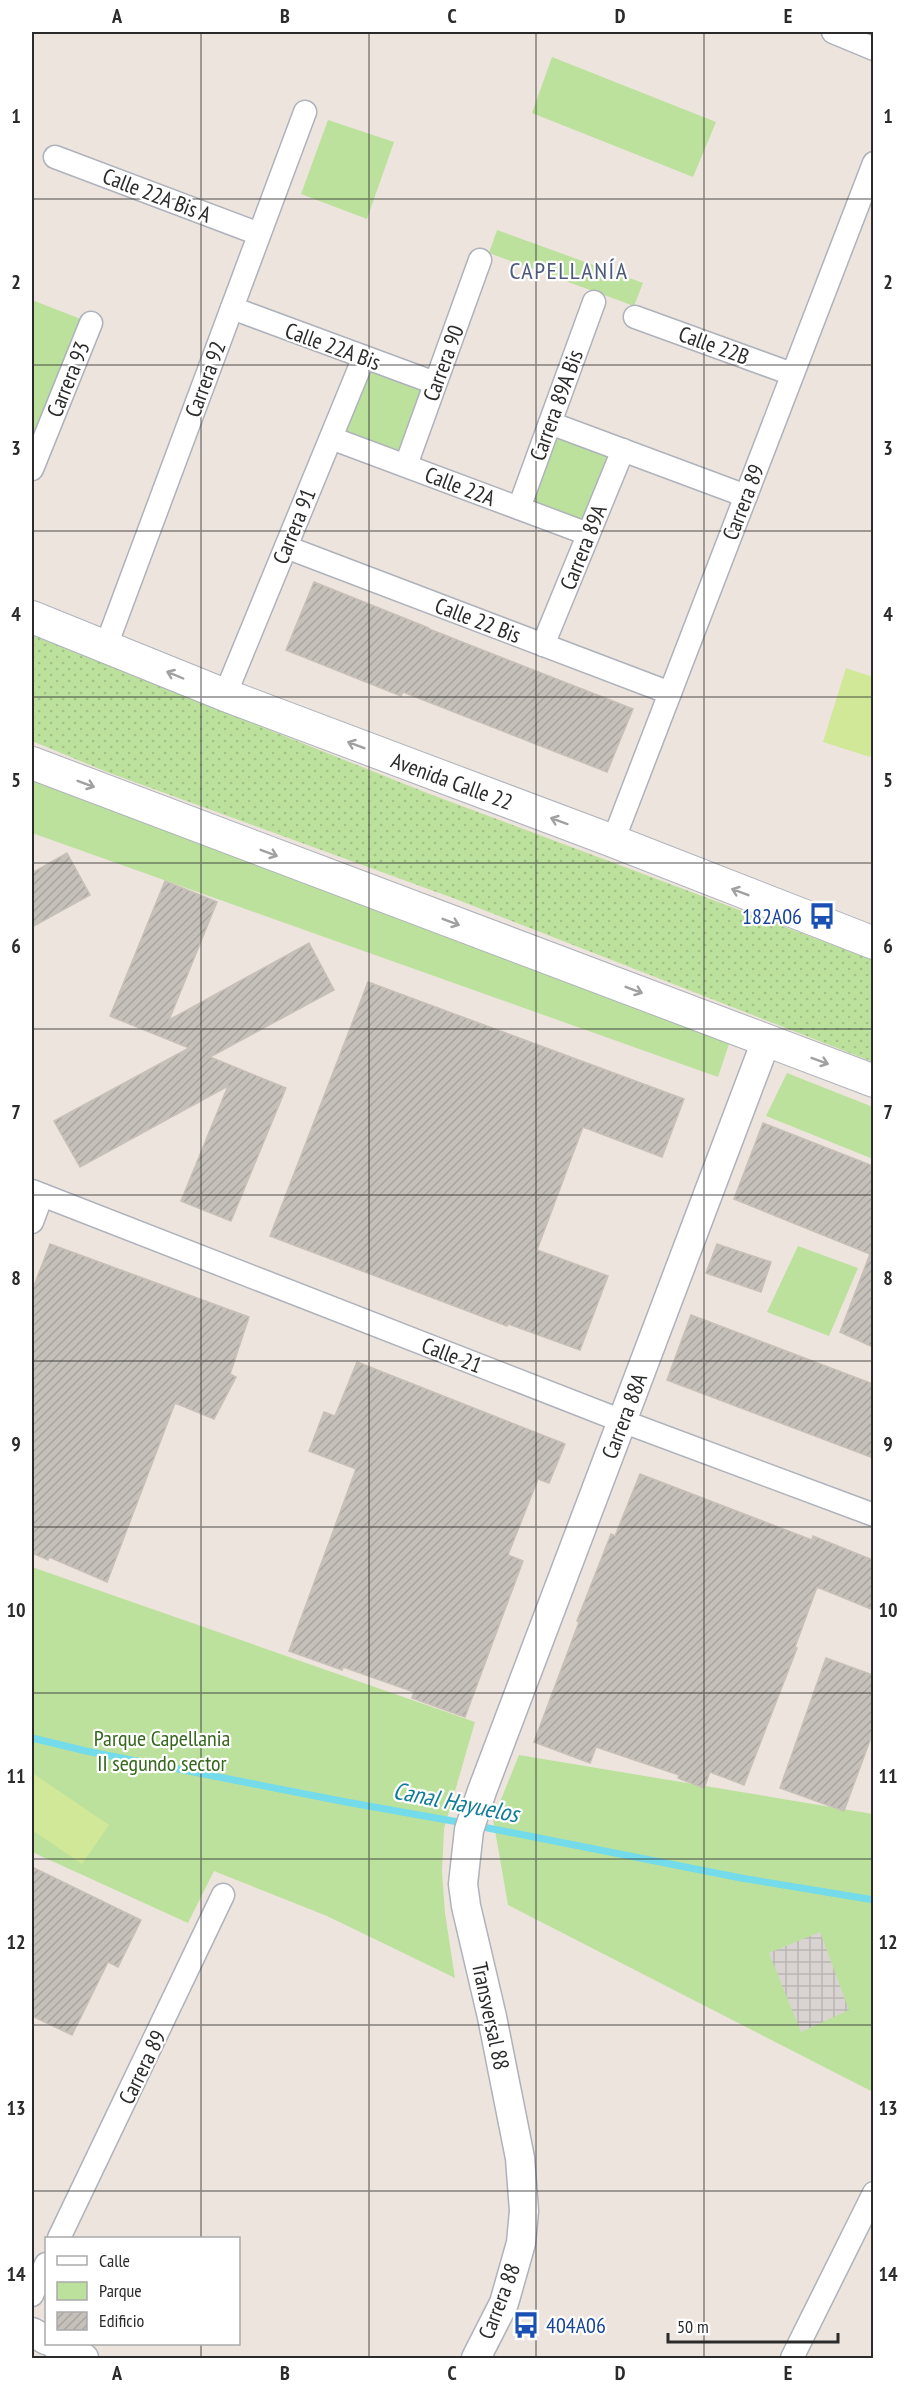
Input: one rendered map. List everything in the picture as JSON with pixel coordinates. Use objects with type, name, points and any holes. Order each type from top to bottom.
[{"type":"main road","name":"Avenida Calle 22","points":[[32,617],[225,696],[613,841],[873,943]]},
{"type":"main road","points":[[32,764],[873,1081]]},
{"type":"street","points":[[833,32],[873,49]]},
{"type":"street","name":"Carrera 92","points":[[106,646],[305,112]]},
{"type":"street","name":"Calle 22A Bis A","points":[[55,157],[259,234]]},
{"type":"street","name":"Carrera 89","points":[[613,841],[873,163]]},
{"type":"street","name":"Carrera 90","points":[[406,465],[480,260]]},
{"type":"street","name":"Carrera 89A Bis","points":[[519,508],[594,302]]},
{"type":"street","name":"Calle 22A Bis","points":[[232,308],[435,383]]},
{"type":"street","name":"Calle 22B","points":[[635,317],[792,374]]},
{"type":"street","name":"Carrera 93","points":[[32,469],[91,322]]},
{"type":"street","name":"Carrera 91","points":[[225,696],[364,357]]},
{"type":"street","points":[[550,423],[746,496]]},
{"type":"street","name":"Calle 22A","points":[[331,438],[588,534]]},
{"type":"street","name":"Carrera 89A","points":[[543,645],[623,450]]},
{"type":"street","name":"Calle 22 Bis","points":[[286,547],[670,693]]},
{"type":"street","name":"Carrera 88A","points":[[482,1791],[766,1041]]},
{"type":"street","points":[[32,1222],[37,1193]]},
{"type":"street","name":"Calle 21","points":[[37,1193],[622,1421],[873,1515]]},
{"type":"street","name":"Transversal 88","points":[[482,1791],[469,1830],[463,1884],[520,2158],[524,2211],[521,2243]]},
{"type":"street","name":"Carrera 89","points":[[59,2237],[223,1895]]},
{"type":"street","points":[[792,2358],[873,2193]]},
{"type":"street","name":"Carrera 88","points":[[476,2358],[504,2303],[521,2243]]},
{"type":"street","points":[[32,2295],[45,2266]]},
{"type":"street","points":[[58,2345],[84,2358]]},
{"type":"green space","points":[[552,57],[716,122],[693,177],[532,113]]},
{"type":"green space","points":[[328,120],[394,142],[367,219],[301,194]]},
{"type":"green space","points":[[497,230],[643,283],[634,306],[489,253]]},
{"type":"green space","points":[[32,300],[91,323],[32,469]]},
{"type":"green space","points":[[365,365],[424,387],[402,458],[339,435]]},
{"type":"green space","points":[[554,429],[619,453],[586,529],[523,505]]},
{"type":"green space","points":[[32,635],[427,793],[873,960],[873,1062],[453,898],[107,772],[32,741]]},
{"type":"green space","points":[[846,668],[873,677],[874,745],[870,757],[823,742]]},
{"type":"green space","points":[[32,780],[730,1041],[718,1077],[32,833]]},
{"type":"green space","points":[[787,1073],[873,1107],[873,1159],[766,1116]]},
{"type":"green space","points":[[798,1246],[858,1268],[829,1336],[767,1312]]},
{"type":"green space","name":"Parque Capellania II segundo sector","points":[[32,1567],[475,1722],[444,1829],[442,1872],[445,1913],[455,1978],[327,1916],[214,1871],[188,1923],[32,1852]]},
{"type":"green space","points":[[519,1755],[873,1814],[873,2092],[508,1905],[493,1819]]},
{"type":"green space","points":[[34,1774],[109,1825],[82,1864],[32,1830],[32,1778]]},
{"type":"shaded area","points":[[820,1932],[849,2010],[801,2032],[769,1953]]},
{"type":"building","points":[[314,582],[633,709],[607,772],[403,692],[401,696],[286,650]]},
{"type":"building","points":[[67,853],[90,895],[32,927],[32,873]]},
{"type":"building","points":[[165,881],[217,902],[169,1020],[309,943],[334,990],[210,1057],[286,1088],[231,1221],[181,1201],[228,1086],[80,1167],[54,1121],[189,1048],[110,1016]]},
{"type":"building","points":[[368,982],[684,1099],[662,1157],[583,1127],[537,1250],[608,1276],[580,1350],[508,1324],[507,1326],[270,1236]]},
{"type":"building","points":[[763,1123],[873,1166],[873,1347],[840,1332],[870,1254],[734,1199]]},
{"type":"building","points":[[50,1244],[249,1317],[230,1374],[236,1377],[214,1419],[175,1403],[107,1582],[49,1557],[48,1560],[32,1553],[32,1291]]},
{"type":"building","points":[[717,1244],[771,1262],[761,1292],[706,1273]]},
{"type":"building","points":[[691,1315],[873,1384],[873,1458],[667,1380]]},
{"type":"building","points":[[357,1362],[565,1444],[549,1483],[538,1479],[508,1555],[523,1561],[465,1717],[412,1698],[414,1692],[289,1651],[356,1469],[309,1451],[324,1412],[335,1416]]},
{"type":"building","points":[[640,1474],[812,1540],[813,1536],[873,1560],[873,1610],[817,1587],[795,1647],[797,1648],[744,1785],[710,1772],[704,1788],[678,1778],[679,1775],[596,1747],[590,1763],[534,1742],[611,1534],[615,1536]]},
{"type":"building","points":[[826,1658],[873,1675],[873,1732],[844,1811],[780,1788]]},
{"type":"building","points":[[32,1867],[141,1920],[118,1967],[108,1962],[72,2035],[32,2016]]},
{"type":"waterway","name":"Canal Hayuelos","points":[[32,1738],[86,1751],[464,1823]]},
{"type":"waterway","name":"Canal Hayuelos","points":[[478,1826],[741,1878],[874,1900]]},
{"type":"place","name":"182A06","points":[[822,916]]},
{"type":"place","name":"404A06","points":[[526,2325]]},
{"type":"district","name":"CAPELLANÍA","points":[[569,270]]}]
